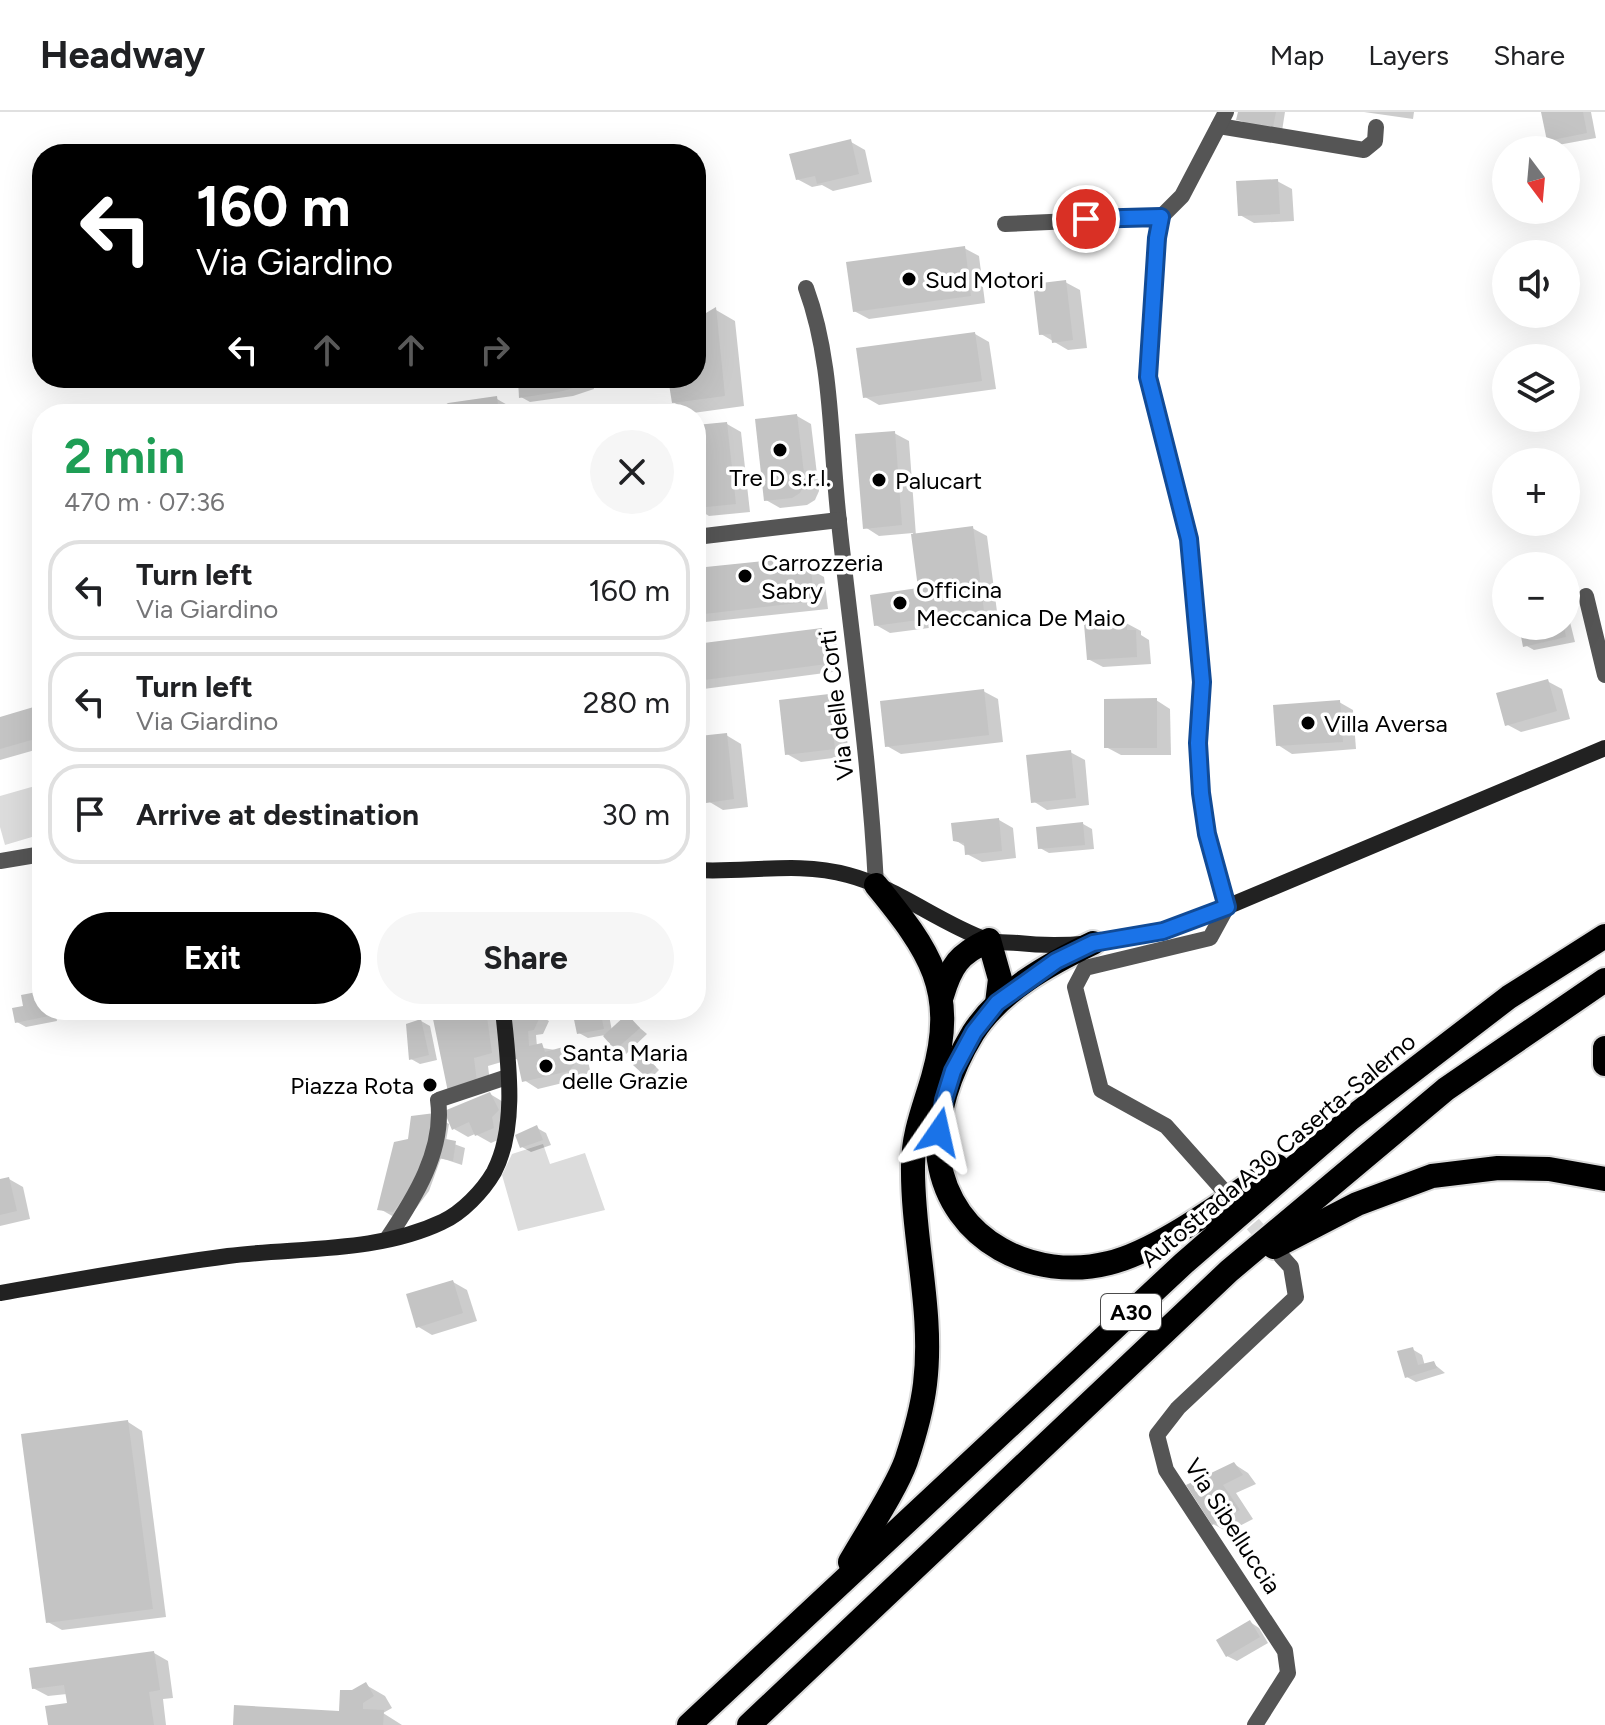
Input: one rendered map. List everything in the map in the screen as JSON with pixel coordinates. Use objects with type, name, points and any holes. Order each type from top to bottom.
[{"type":"highway","points":[[840,1582],[905,1464],[925,1385],[926,1328],[912,1169],[913,1143],[940,1049],[942,996],[931,963],[914,931],[876,885]]},
{"type":"highway","name":"Autostrada A30 Caserta-Salerno","points":[[689,1725],[1184,1263],[1350,1119],[1509,997],[1605,936]]},
{"type":"highway","points":[[942,996],[957,960],[989,940],[1000,979],[997,1003]]},
{"type":"highway","points":[[1093,943],[1056,961],[997,1003],[974,1032],[953,1071],[939,1132],[939,1161],[951,1198],[969,1227],[995,1249],[1024,1261],[1086,1268],[1111,1263],[1141,1252],[1350,1119]]},
{"type":"highway","name":"A30","points":[[749,1725],[1229,1271],[1446,1089],[1605,980]]},
{"type":"highway","points":[[1605,1048],[1605,1064]]},
{"type":"highway","points":[[1229,1271],[1357,1204],[1432,1176],[1498,1168],[1549,1169],[1605,1179]]},
{"type":"street","points":[[1224,1191],[1166,1126],[1101,1090],[1075,987],[1085,968],[1210,938],[1227,907],[1207,834],[1201,793],[1198,743],[1202,682],[1189,539],[1148,377],[1157,238],[1161,217],[1182,196],[1222,119],[1364,150],[1375,141],[1376,127]]},
{"type":"street","points":[[1005,224],[1161,217]]},
{"type":"street","name":"Via delle Corti","points":[[806,288],[822,345],[873,815],[876,885]]},
{"type":"street","points":[[706,536],[839,520]]},
{"type":"street","points":[[1586,596],[1605,675]]},
{"type":"street","points":[[706,870],[821,868],[876,885],[989,940],[1032,945],[1093,943],[1163,931],[1227,907],[1605,748]]},
{"type":"street","points":[[0,861],[32,856]]},
{"type":"street","points":[[0,1293],[228,1256],[387,1239],[409,1235],[445,1221],[474,1198],[493,1172],[503,1146],[507,1119],[504,1020]]},
{"type":"street","points":[[387,1239],[406,1210],[428,1163],[437,1138],[440,1116],[438,1100],[507,1077]]},
{"type":"street","name":"Via Sibelluccia","points":[[1255,1725],[1288,1673],[1285,1651],[1166,1470],[1157,1435],[1178,1408],[1296,1297],[1291,1267],[1281,1256]]},
{"type":"shaded area","points":[[32,787],[32,837],[5,845],[0,827],[0,796]]},
{"type":"shaded area","points":[[543,1144],[550,1164],[585,1153],[605,1210],[518,1231],[502,1175],[512,1154]]},
{"type":"building","points":[[1238,112],[1276,112],[1273,127],[1236,120]]},
{"type":"building","points":[[1541,112],[1583,112],[1587,133],[1546,136]]},
{"type":"building","points":[[851,139],[859,174],[817,184],[815,176],[796,180],[789,154]]},
{"type":"building","points":[[1278,179],[1280,214],[1238,216],[1236,181]]},
{"type":"building","name":"Sud Motori","points":[[965,246],[971,296],[853,312],[846,262]]},
{"type":"building","points":[[1066,280],[1073,340],[1052,343],[1051,334],[1039,335],[1033,284]]},
{"type":"building","points":[[716,307],[725,396],[672,403],[670,388],[706,388],[706,313]]},
{"type":"building","points":[[975,332],[982,381],[863,398],[856,348]]},
{"type":"building","points":[[518,388],[573,388],[563,391],[519,398]]},
{"type":"building","points":[[497,396],[498,404],[447,404]]},
{"type":"building","name":"Tre D s.r.l.","points":[[797,414],[805,482],[800,493],[792,498],[764,501],[755,419]]},
{"type":"building","points":[[727,422],[736,504],[706,507],[706,424]]},
{"type":"building","name":"Palucart","points":[[895,431],[902,525],[863,529],[855,434]]},
{"type":"building","points":[[973,526],[984,611],[874,626],[870,595],[918,588],[911,534]]},
{"type":"building","points":[[783,559],[784,570],[811,567],[814,601],[706,614],[706,567]]},
{"type":"building","points":[[1127,621],[1127,630],[1136,630],[1137,657],[1087,660],[1084,624]]},
{"type":"building","points":[[822,628],[827,664],[706,680],[706,643]]},
{"type":"building","points":[[1522,640],[1553,640],[1523,647]]},
{"type":"building","points":[[1548,679],[1557,711],[1505,726],[1496,693]]},
{"type":"building","points":[[984,689],[989,735],[885,747],[880,701]]},
{"type":"building","points":[[829,694],[835,749],[785,755],[779,700]]},
{"type":"building","points":[[1157,698],[1157,748],[1104,748],[1104,699]]},
{"type":"building","name":"Villa Aversa","points":[[1340,700],[1343,742],[1276,746],[1273,705]]},
{"type":"building","points":[[32,707],[32,740],[0,749],[0,717]]},
{"type":"building","points":[[727,733],[734,799],[706,803],[706,735]]},
{"type":"building","points":[[1071,750],[1076,798],[1031,803],[1026,755]]},
{"type":"building","points":[[999,818],[1002,851],[965,855],[964,843],[953,841],[951,823]]},
{"type":"building","points":[[1083,822],[1085,845],[1038,849],[1036,827]]},
{"type":"building","points":[[32,993],[32,1020],[15,1023],[12,1008],[23,1006],[21,995]]},
{"type":"building","points":[[421,1020],[429,1055],[409,1060],[406,1024]]},
{"type":"building","points":[[433,1020],[487,1020],[492,1053],[474,1058],[477,1082],[448,1092]]},
{"type":"building","name":"Santa Maria delle Grazie","points":[[512,1020],[538,1020],[534,1030],[528,1031],[529,1046],[542,1043],[545,1052],[563,1047],[574,1051],[577,1061],[569,1071],[522,1082],[517,1059],[513,1059]]},
{"type":"building","points":[[574,1020],[602,1020],[604,1029],[577,1034]]},
{"type":"building","points":[[620,1020],[633,1020],[640,1028],[615,1050],[603,1036]]},
{"type":"building","points":[[644,1054],[656,1067],[646,1077],[633,1065]]},
{"type":"building","points":[[490,1092],[499,1110],[492,1117],[494,1128],[475,1136],[469,1122],[452,1130],[444,1111]]},
{"type":"building","points":[[435,1113],[433,1132],[415,1182],[393,1212],[377,1210],[394,1142],[408,1139],[411,1116]]},
{"type":"building","points":[[537,1125],[543,1140],[520,1148],[515,1135]]},
{"type":"building","points":[[441,1138],[456,1141],[453,1161],[438,1158]]},
{"type":"building","points":[[9,1177],[17,1211],[0,1215],[0,1179]]},
{"type":"building","points":[[453,1280],[463,1313],[416,1328],[406,1294]]},
{"type":"building","points":[[1413,1347],[1418,1365],[1434,1361],[1437,1368],[1405,1378],[1397,1351]]},
{"type":"building","points":[[128,1420],[153,1609],[46,1623],[21,1434]]},
{"type":"building","points":[[1234,1462],[1243,1475],[1223,1485],[1240,1510],[1212,1525],[1186,1485]]},
{"type":"building","points":[[1250,1620],[1260,1637],[1226,1657],[1216,1640]]},
{"type":"building","points":[[154,1651],[160,1690],[149,1692],[154,1725],[48,1725],[45,1706],[67,1703],[64,1685],[32,1689],[29,1668]]},
{"type":"building","points":[[366,1682],[374,1696],[363,1703],[363,1709],[384,1710],[383,1725],[233,1725],[234,1705],[339,1711],[340,1690],[352,1690]]},
{"type":"tunnel","points":[[1237,1206],[1272,1246]]},
{"type":"place","name":"Sud Motori","points":[[909,279]]},
{"type":"place","name":"Tre D s.r.l.","points":[[780,450]]},
{"type":"place","name":"Palucart","points":[[879,480]]},
{"type":"place","name":"Carrozzeria Sabry","points":[[745,576]]},
{"type":"place","name":"Officina Meccanica De Maio","points":[[900,603]]},
{"type":"place","name":"Villa Aversa","points":[[1308,723]]},
{"type":"place","name":"Santa Maria delle Grazie","points":[[546,1066]]},
{"type":"place","name":"Piazza Rota","points":[[430,1085]]},
{"type":"route","points":[[939,1132],[953,1071],[974,1032],[997,1003],[1056,961],[1093,943],[1163,931],[1227,907],[1207,834],[1201,793],[1198,743],[1202,682],[1189,539],[1148,377],[1161,217],[1086,219]]}]
